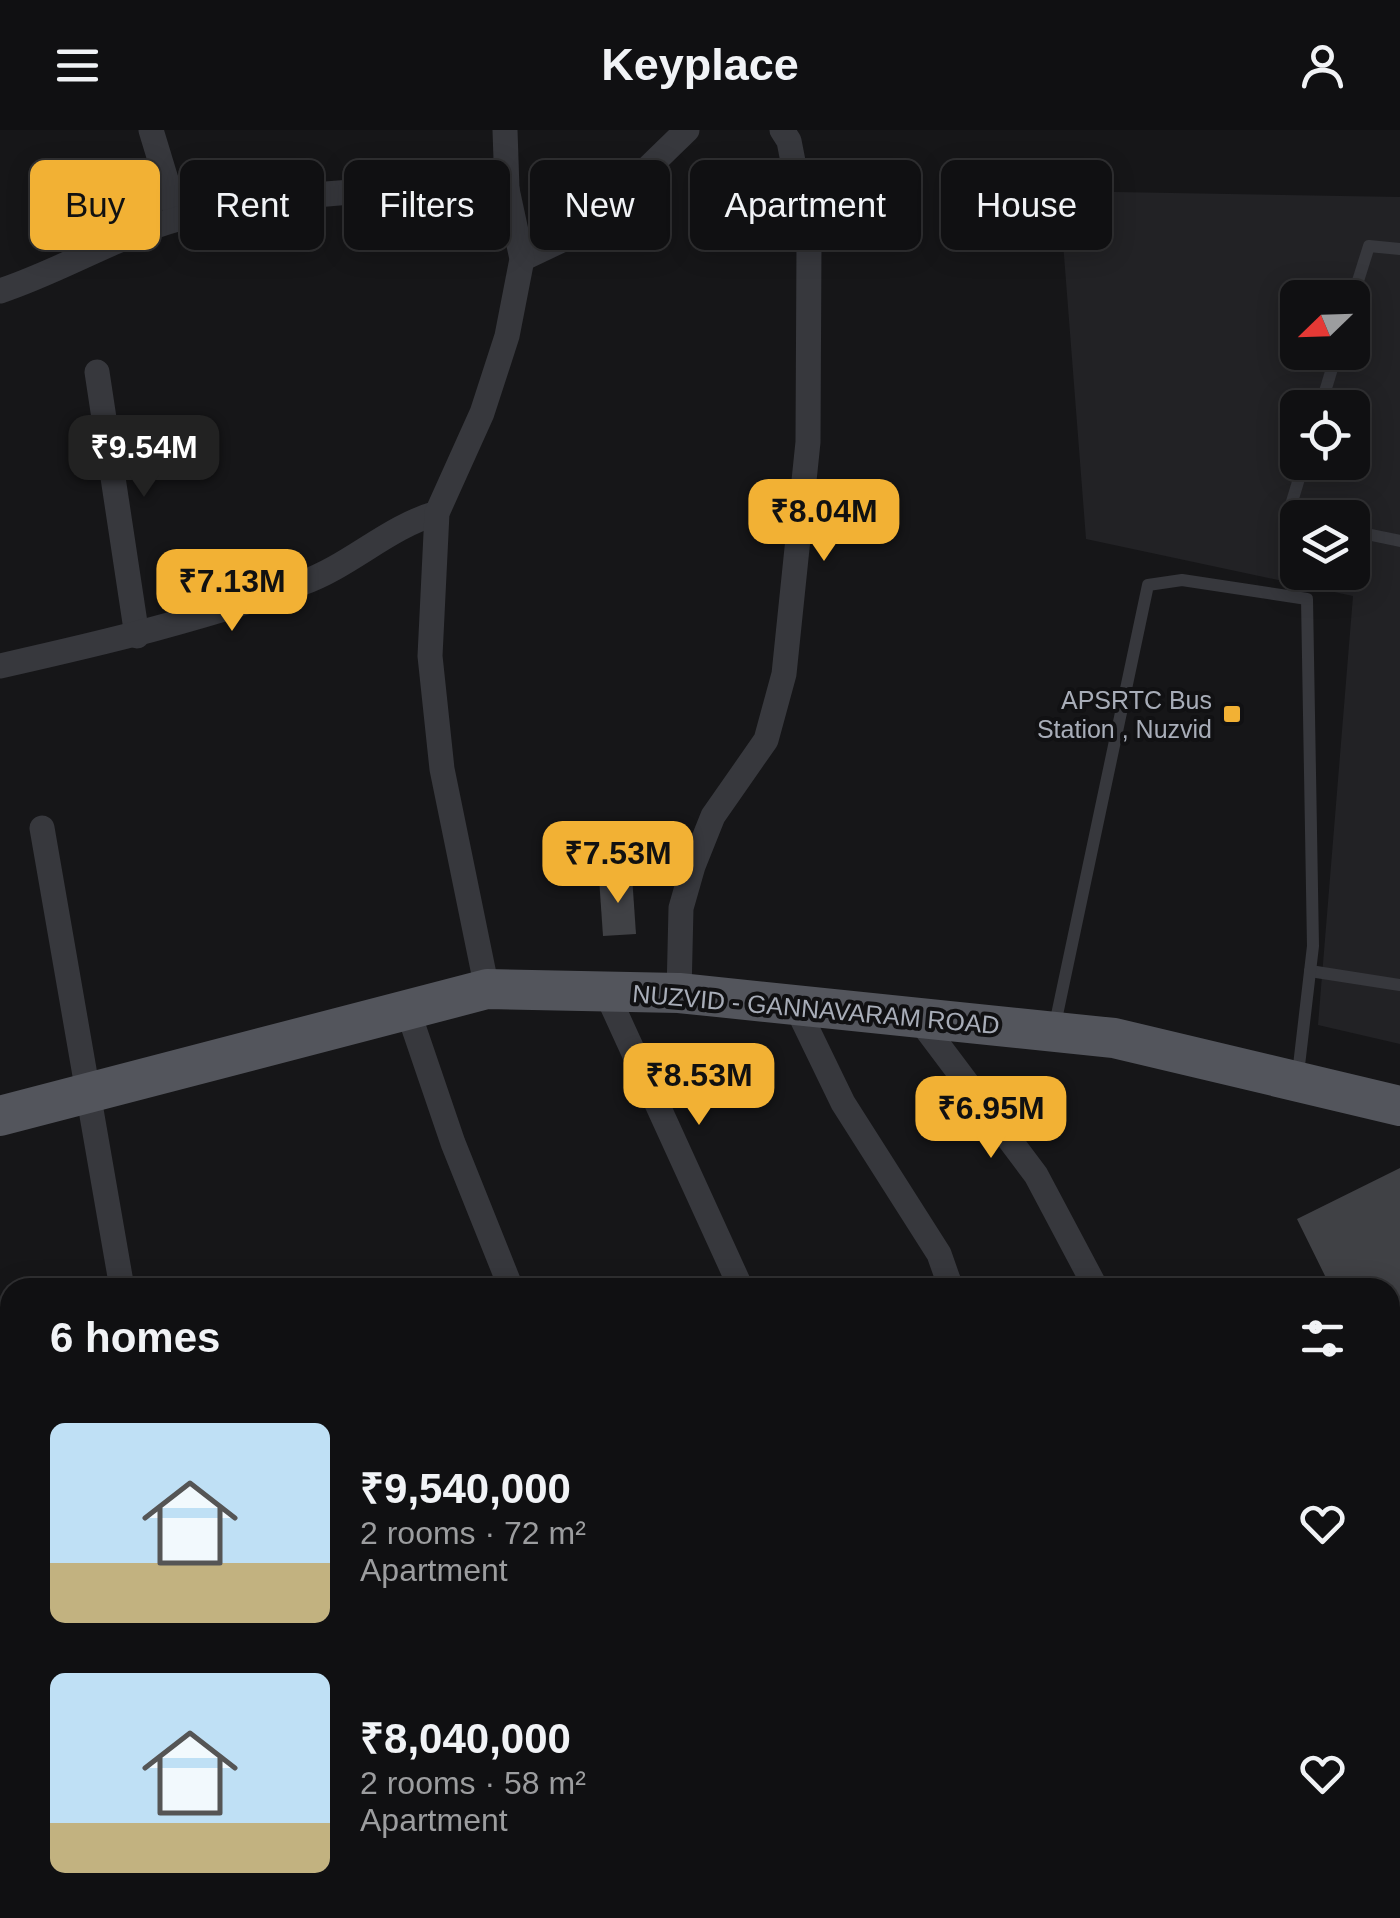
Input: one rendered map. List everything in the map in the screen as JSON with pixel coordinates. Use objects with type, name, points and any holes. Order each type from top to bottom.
[{"type":"main road","name":"NUZVID - GANNAVARAM ROAD","points":[[0,1116],[487,990],[679,993],[915,1014],[1114,1038],[1400,1106]]},
{"type":"street","points":[[150,130],[178,220]]},
{"type":"street","points":[[505,130],[506,160]]},
{"type":"street","points":[[522,258],[585,230],[687,130]]},
{"type":"street","points":[[679,993],[681,908],[693,866],[713,816],[766,740],[784,674],[808,442],[809,243],[789,141],[782,130]]},
{"type":"street","points":[[0,291],[178,220],[344,191]]},
{"type":"street","points":[[487,990],[440,750],[430,656],[437,513],[482,414],[507,336],[522,258],[510,203]]},
{"type":"street","points":[[97,372],[136,636]]},
{"type":"street","points":[[0,666],[136,636],[306,582],[411,520],[437,513]]},
{"type":"street","points":[[42,828],[120,1278]]},
{"type":"street","points":[[606,992],[736,1278]]},
{"type":"street","points":[[796,1004],[843,1103],[939,1254],[947,1278]]},
{"type":"street","points":[[407,1008],[453,1143],[508,1278]]},
{"type":"street","points":[[915,1014],[1036,1175],[1091,1278]]},
{"type":"lane","points":[[1358,280],[1369,246],[1400,248]]},
{"type":"lane","points":[[1370,534],[1400,540]]},
{"type":"lane","points":[[1053,1031],[1148,584],[1182,580],[1307,599],[1312,750],[1310,971],[1297,1082]]},
{"type":"lane","points":[[1310,971],[1400,985]]},
{"type":"shaded area","points":[[1112,192],[1400,197],[1400,1044],[1318,1025],[1353,596],[1325,590],[1370,590],[1370,500],[1280,500],[1280,580],[1086,539],[1064,250],[1112,250]]},
{"type":"building","points":[[632,876],[636,934],[603,936],[599,878]]},
{"type":"building","points":[[1400,1168],[1400,1278],[1326,1278],[1297,1219]]},
{"type":"place","name":"APSRTC Bus Station , Nuzvid","points":[[1232,714]]}]
